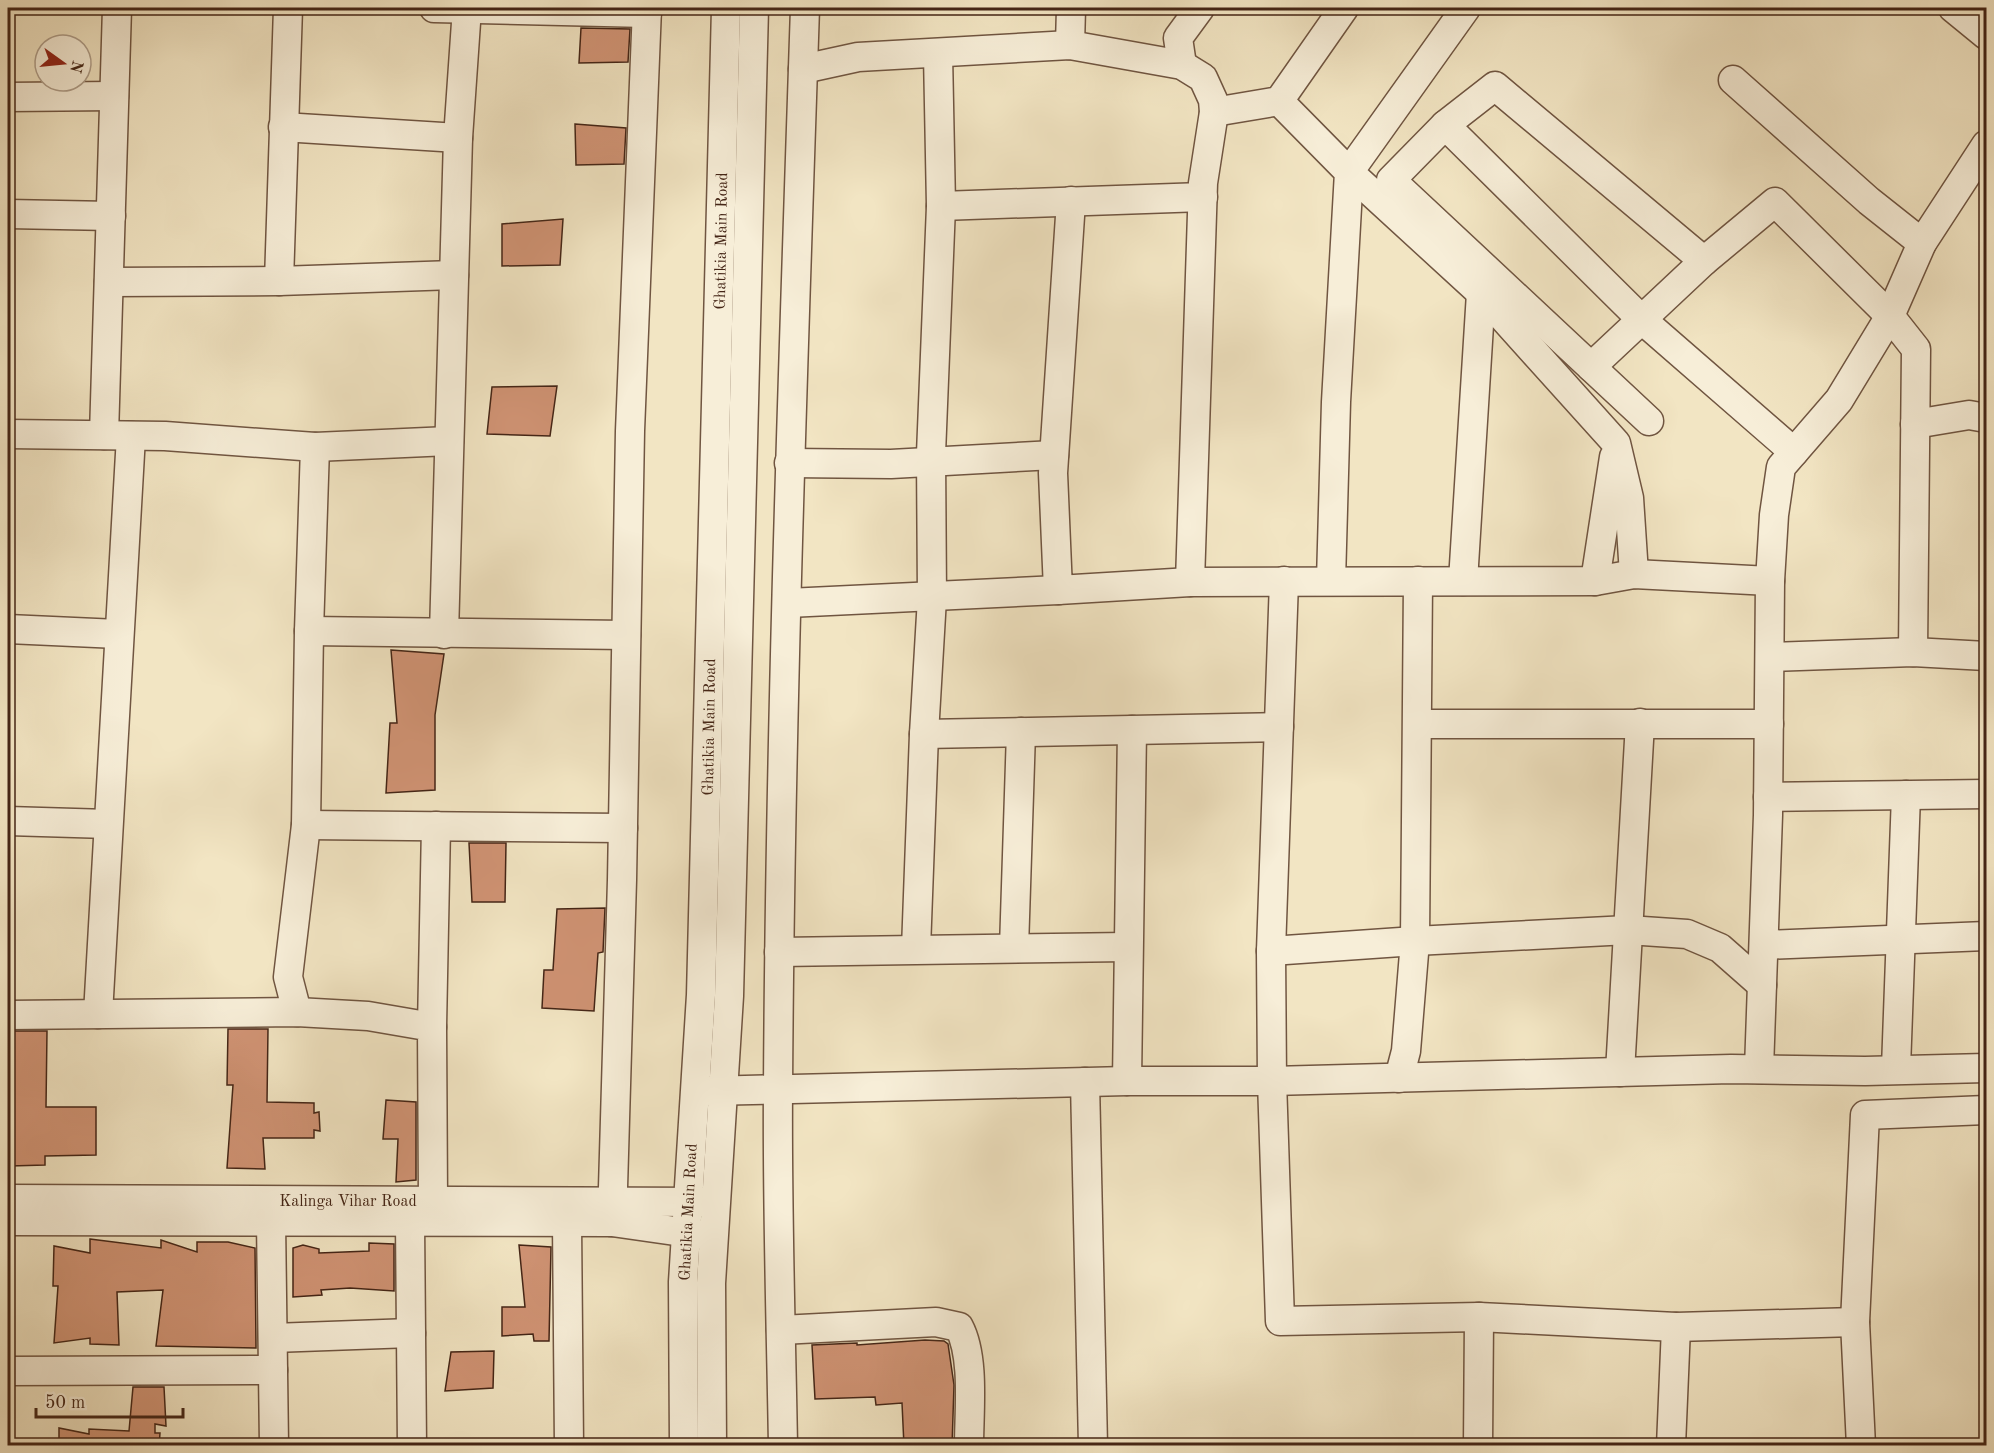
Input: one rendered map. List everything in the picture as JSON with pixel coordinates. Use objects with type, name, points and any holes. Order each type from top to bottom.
[{"type":"street","points":[[98,1014],[118,634],[117,436],[109,282],[117,8]]},
{"type":"street","points":[[279,281],[288,8]]},
{"type":"street","points":[[434,8],[647,10],[630,431],[623,828],[612,1212]]},
{"type":"street","points":[[444,634],[458,138],[467,8]]},
{"type":"street","name":"Ghatikia Main Road","points":[[684,1446],[683,1282],[701,995],[726,8]]},
{"type":"street","name":"Ghatikia Main Road","points":[[712,1446],[711,1283],[730,960],[754,8]]},
{"type":"street","points":[[783,1446],[778,1090],[779,952],[788,603],[789,463],[805,8]]},
{"type":"street","points":[[1070,45],[1071,8]]},
{"type":"street","points":[[1182,65],[1178,38],[1200,8]]},
{"type":"street","points":[[1214,112],[1279,101],[1344,8]]},
{"type":"street","points":[[1330,581],[1336,402],[1349,172],[1466,8]]},
{"type":"street","points":[[1953,8],[1986,35]]},
{"type":"street","points":[[803,69],[858,57],[1070,45],[1182,65],[1203,78],[1213,100],[1214,112],[1203,197],[1190,582]]},
{"type":"street","points":[[916,949],[932,598],[932,460],[941,206],[938,54]]},
{"type":"street","points":[[1733,80],[1869,201],[1922,243]]},
{"type":"street","points":[[1649,421],[1391,180],[1445,125],[1495,86],[1704,261]]},
{"type":"street","points":[[8,96],[114,96]]},
{"type":"street","points":[[1279,101],[1349,172],[1481,293],[1616,443],[1629,498],[1634,574]]},
{"type":"street","points":[[1445,125],[1640,318],[1794,452]]},
{"type":"street","points":[[283,127],[458,138]]},
{"type":"street","points":[[1759,1069],[1768,797],[1770,581],[1774,515],[1781,467],[1839,400],[1890,316],[1922,243],[1986,145]]},
{"type":"street","points":[[941,206],[1203,197]]},
{"type":"street","points":[[1058,590],[1054,455],[1071,201]]},
{"type":"street","points":[[1591,367],[1640,318],[1775,202],[1890,316],[1916,349],[1913,652]]},
{"type":"street","points":[[8,214],[111,216]]},
{"type":"street","points":[[109,282],[279,281],[454,275]]},
{"type":"street","points":[[1463,581],[1481,293]]},
{"type":"street","points":[[1915,424],[1969,416],[1986,418]]},
{"type":"street","points":[[8,434],[117,436],[315,447],[449,441]]},
{"type":"street","points":[[1595,581],[1616,443]]},
{"type":"street","points":[[297,1012],[288,977],[306,825],[315,447]]},
{"type":"street","points":[[789,463],[891,464],[1054,455]]},
{"type":"street","points":[[788,603],[932,598],[1190,582],[1595,581],[1634,574],[1770,581]]},
{"type":"street","points":[[1284,581],[1272,951],[1272,1081],[1280,1321],[1479,1317],[1676,1327],[1855,1322]]},
{"type":"street","points":[[1399,1078],[1407,1051],[1415,941],[1419,724],[1418,581]]},
{"type":"street","points":[[8,629],[118,634]]},
{"type":"street","points":[[309,631],[626,635]]},
{"type":"street","points":[[1770,657],[1913,652],[1986,656]]},
{"type":"street","points":[[1620,1072],[1640,723]]},
{"type":"street","points":[[1419,724],[1769,724]]},
{"type":"street","points":[[924,734],[1279,727]]},
{"type":"street","points":[[1127,1081],[1127,947],[1132,730]]},
{"type":"street","points":[[1014,948],[1021,732]]},
{"type":"street","points":[[1768,797],[1986,794]]},
{"type":"street","points":[[1896,1068],[1906,795]]},
{"type":"street","points":[[8,821],[108,824]]},
{"type":"street","points":[[306,825],[623,828]]},
{"type":"street","points":[[433,1200],[432,1027],[436,826]]},
{"type":"street","points":[[1272,951],[1628,930],[1687,934],[1720,948],[1762,985]]},
{"type":"street","points":[[1764,945],[1986,936]]},
{"type":"street","points":[[779,952],[1127,947]]},
{"type":"street","points":[[8,1015],[297,1012],[368,1016],[432,1027]]},
{"type":"street","points":[[694,1091],[1127,1081],[1272,1081],[1759,1069],[1865,1071],[1896,1068],[1986,1068]]},
{"type":"street","points":[[1862,1446],[1855,1322],[1865,1071]]},
{"type":"street","points":[[1085,1082],[1093,1446]]},
{"type":"street","points":[[1865,1115],[1986,1110]]},
{"type":"street","name":"Kalinga Vihar Road","points":[[8,1199],[433,1200],[612,1212],[686,1234],[714,1235]]},
{"type":"street","name":"Kalinga Vihar Road","points":[[8,1221],[567,1222],[612,1212],[688,1202],[716,1202]]},
{"type":"street","points":[[271,1221],[274,1446]]},
{"type":"street","points":[[410,1222],[412,1446]]},
{"type":"street","points":[[567,1222],[569,1446]]},
{"type":"street","points":[[1478,1446],[1479,1317]]},
{"type":"street","points":[[781,1330],[936,1322],[959,1326],[966,1343],[968,1364],[969,1446]]},
{"type":"street","points":[[1671,1446],[1676,1327]]},
{"type":"street","points":[[273,1338],[411,1334]]},
{"type":"street","points":[[8,1371],[273,1370]]},
{"type":"building","points":[[581,28],[630,29],[628,62],[579,63]]},
{"type":"building","points":[[575,124],[626,128],[624,164],[576,165]]},
{"type":"building","points":[[563,219],[560,265],[502,266],[502,224]]},
{"type":"building","points":[[557,386],[550,436],[487,434],[492,387]]},
{"type":"building","points":[[391,650],[444,654],[435,715],[435,790],[386,793],[390,723],[397,723]]},
{"type":"building","points":[[469,843],[506,843],[505,902],[472,902]]},
{"type":"building","points":[[605,908],[603,952],[598,953],[594,1011],[542,1008],[544,970],[553,970],[557,909]]},
{"type":"building","points":[[228,1029],[268,1029],[267,1102],[314,1103],[314,1113],[319,1112],[320,1131],[314,1130],[314,1138],[263,1138],[265,1169],[227,1168],[233,1085],[227,1085]]},
{"type":"building","points":[[11,1031],[47,1031],[46,1107],[96,1107],[96,1155],[45,1156],[45,1165],[10,1166],[14,1087],[10,1087]]},
{"type":"building","points":[[386,1100],[416,1102],[416,1180],[396,1182],[398,1139],[383,1139]]},
{"type":"building","points":[[90,1239],[161,1248],[161,1240],[197,1252],[197,1242],[228,1242],[255,1248],[256,1348],[156,1346],[163,1290],[117,1292],[119,1345],[90,1344],[90,1338],[54,1343],[58,1286],[53,1286],[54,1246],[90,1253]]},
{"type":"building","points":[[369,1243],[394,1244],[394,1291],[350,1288],[321,1290],[322,1295],[293,1297],[293,1248],[303,1245],[319,1249],[319,1253],[369,1251]]},
{"type":"building","points":[[519,1245],[551,1247],[549,1341],[534,1341],[533,1334],[502,1336],[502,1307],[525,1307]]},
{"type":"building","points":[[925,1340],[944,1341],[948,1344],[954,1385],[952,1446],[904,1446],[902,1403],[876,1405],[875,1397],[815,1399],[812,1345],[857,1343],[857,1345]]},
{"type":"building","points":[[494,1351],[493,1388],[445,1391],[451,1352]]},
{"type":"building","points":[[133,1387],[164,1387],[166,1426],[155,1424],[155,1433],[160,1433],[159,1446],[59,1446],[59,1428],[89,1434],[89,1429],[129,1431]]}]
